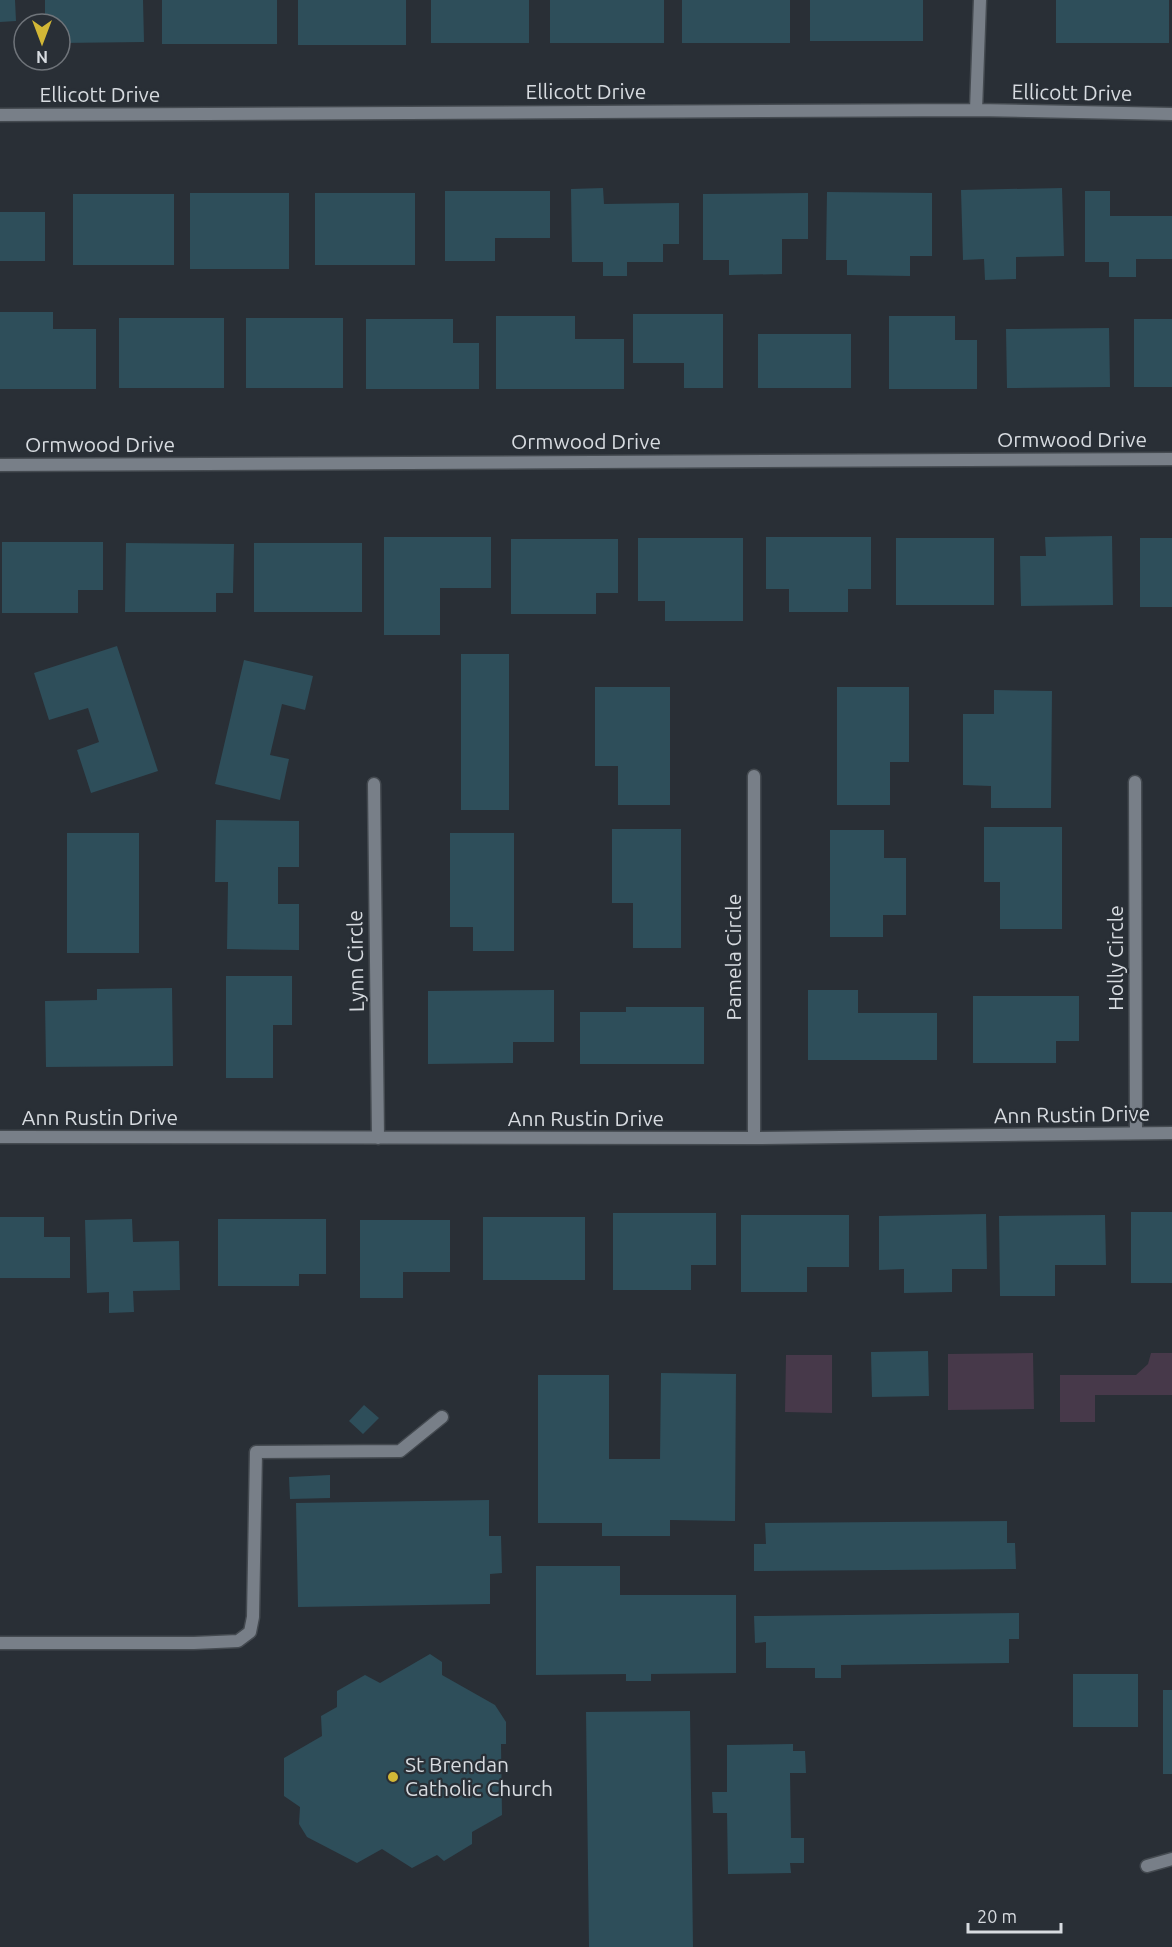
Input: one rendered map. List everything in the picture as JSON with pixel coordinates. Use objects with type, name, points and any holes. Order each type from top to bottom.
[{"type":"street","points":[[976,110],[980,0]]},
{"type":"street","name":"Ellicott Drive","points":[[0,115],[976,110],[1172,114]]},
{"type":"street","name":"Ormwood Drive","points":[[0,465],[1172,459]]},
{"type":"street","name":"Pamela Circle","points":[[754,776],[754,1138]]},
{"type":"street","name":"Holly Circle","points":[[1135,782],[1136,1133]]},
{"type":"street","name":"Lynn Circle","points":[[374,784],[378,1138]]},
{"type":"street","name":"Ann Rustin Drive","points":[[0,1137],[754,1138],[1172,1133]]},
{"type":"street","points":[[0,1643],[169,1644],[238,1641],[250,1632],[253,1617],[256,1452],[400,1451],[442,1417]]},
{"type":"street","points":[[1147,1866],[1172,1859]]},
{"type":"shaded area","points":[[1033,1353],[1034,1409],[948,1410],[948,1354]]},
{"type":"shaded area","points":[[1151,1353],[1172,1353],[1172,1395],[1095,1395],[1095,1422],[1060,1422],[1060,1375],[1136,1375],[1148,1364]]},
{"type":"shaded area","points":[[786,1355],[832,1355],[832,1413],[785,1412]]},
{"type":"building","points":[[0,0],[15,0],[16,12],[12,12],[12,21],[0,22]]},
{"type":"building","points":[[45,0],[143,0],[144,42],[72,43],[72,12],[45,12]]},
{"type":"building","points":[[162,0],[277,0],[277,44],[162,44]]},
{"type":"building","points":[[298,0],[406,0],[406,45],[298,45]]},
{"type":"building","points":[[431,0],[529,0],[529,43],[431,43]]},
{"type":"building","points":[[550,0],[664,0],[664,43],[550,43]]},
{"type":"building","points":[[682,0],[790,0],[790,43],[682,43]]},
{"type":"building","points":[[810,0],[923,0],[923,41],[810,41]]},
{"type":"building","points":[[1056,0],[1169,0],[1169,43],[1056,43]]},
{"type":"building","points":[[603,188],[604,204],[679,203],[679,244],[663,244],[663,262],[627,262],[627,276],[603,276],[603,262],[572,262],[571,189]]},
{"type":"building","points":[[1062,188],[1064,256],[1016,257],[1016,279],[985,280],[984,259],[963,260],[961,190]]},
{"type":"building","points":[[445,191],[550,191],[550,238],[495,238],[495,261],[445,261]]},
{"type":"building","points":[[1085,191],[1110,191],[1110,216],[1172,216],[1172,259],[1136,259],[1136,277],[1109,277],[1109,262],[1085,262]]},
{"type":"building","points":[[827,192],[932,193],[932,256],[910,256],[910,276],[847,275],[847,260],[826,260]]},
{"type":"building","points":[[190,193],[289,193],[289,269],[190,269]]},
{"type":"building","points":[[315,193],[415,193],[415,265],[315,265]]},
{"type":"building","points":[[808,193],[808,239],[782,239],[782,274],[729,275],[729,260],[703,260],[703,194]]},
{"type":"building","points":[[73,194],[174,194],[174,265],[73,265]]},
{"type":"building","points":[[0,212],[45,212],[45,261],[0,261]]},
{"type":"building","points":[[0,312],[53,312],[53,329],[96,329],[96,389],[0,389]]},
{"type":"building","points":[[633,314],[723,314],[723,388],[684,388],[684,363],[633,363]]},
{"type":"building","points":[[496,316],[575,316],[575,339],[624,339],[624,389],[496,389]]},
{"type":"building","points":[[889,316],[955,316],[955,340],[977,340],[977,389],[889,389]]},
{"type":"building","points":[[119,318],[224,318],[224,388],[119,388]]},
{"type":"building","points":[[246,318],[343,318],[343,388],[246,388]]},
{"type":"building","points":[[366,319],[453,319],[453,343],[479,343],[479,389],[366,389]]},
{"type":"building","points":[[1134,319],[1172,319],[1172,387],[1134,387]]},
{"type":"building","points":[[1109,328],[1110,387],[1007,388],[1006,329]]},
{"type":"building","points":[[758,334],[851,334],[851,388],[758,388]]},
{"type":"building","points":[[1112,536],[1113,605],[1021,606],[1020,556],[1046,556],[1045,537]]},
{"type":"building","points":[[384,537],[491,537],[491,588],[440,588],[440,635],[384,635]]},
{"type":"building","points":[[766,537],[871,537],[871,589],[848,589],[848,612],[789,612],[789,589],[766,589]]},
{"type":"building","points":[[638,538],[743,538],[743,621],[665,621],[665,601],[638,601]]},
{"type":"building","points":[[896,538],[994,538],[994,605],[896,605]]},
{"type":"building","points":[[1140,538],[1172,538],[1172,607],[1140,607]]},
{"type":"building","points":[[511,539],[618,539],[618,593],[596,593],[596,614],[511,614]]},
{"type":"building","points":[[2,542],[103,542],[103,590],[78,590],[78,613],[2,613]]},
{"type":"building","points":[[126,543],[234,544],[233,593],[216,593],[216,612],[125,612]]},
{"type":"building","points":[[254,543],[362,543],[362,612],[254,612]]},
{"type":"building","points":[[117,646],[158,771],[91,793],[77,750],[99,742],[88,708],[49,720],[34,673]]},
{"type":"building","points":[[461,654],[509,654],[509,810],[461,810]]},
{"type":"building","points":[[244,660],[313,676],[305,710],[282,704],[270,755],[289,759],[280,800],[215,784]]},
{"type":"building","points":[[595,687],[670,687],[670,805],[618,805],[618,766],[595,766]]},
{"type":"building","points":[[837,687],[909,687],[909,762],[890,762],[890,805],[837,805]]},
{"type":"building","points":[[994,690],[1052,691],[1051,808],[991,808],[991,786],[963,785],[963,714],[994,714]]},
{"type":"building","points":[[216,820],[299,821],[299,867],[278,867],[278,904],[299,904],[299,950],[227,949],[228,882],[215,882]]},
{"type":"building","points":[[984,827],[1062,827],[1062,929],[1000,929],[1000,882],[984,882]]},
{"type":"building","points":[[612,829],[681,829],[681,948],[633,948],[633,903],[612,903]]},
{"type":"building","points":[[830,830],[884,830],[884,858],[906,858],[906,915],[883,915],[883,937],[830,937]]},
{"type":"building","points":[[67,833],[139,833],[139,953],[67,953]]},
{"type":"building","points":[[450,833],[514,833],[514,951],[473,951],[473,927],[450,927]]},
{"type":"building","points":[[226,976],[292,976],[292,1025],[273,1025],[273,1078],[226,1078]]},
{"type":"building","points":[[172,988],[173,1066],[46,1067],[45,1001],[97,1000],[97,989]]},
{"type":"building","points":[[554,990],[554,1042],[513,1042],[513,1063],[428,1064],[428,991]]},
{"type":"building","points":[[808,990],[858,990],[858,1013],[937,1013],[937,1060],[808,1060]]},
{"type":"building","points":[[973,996],[1079,996],[1079,1041],[1056,1041],[1056,1063],[973,1063]]},
{"type":"building","points":[[626,1007],[704,1007],[704,1064],[580,1064],[580,1012],[626,1012]]},
{"type":"building","points":[[1131,1212],[1172,1212],[1172,1283],[1131,1283]]},
{"type":"building","points":[[613,1213],[716,1213],[716,1265],[691,1265],[691,1290],[613,1290]]},
{"type":"building","points":[[986,1214],[987,1269],[952,1269],[952,1292],[904,1293],[904,1269],[879,1270],[879,1216]]},
{"type":"building","points":[[741,1215],[849,1215],[849,1267],[807,1267],[807,1292],[741,1292]]},
{"type":"building","points":[[1105,1215],[1106,1265],[1055,1265],[1055,1296],[1000,1296],[999,1216]]},
{"type":"building","points":[[0,1217],[44,1217],[44,1237],[70,1237],[70,1278],[0,1278]]},
{"type":"building","points":[[483,1217],[585,1217],[585,1280],[483,1280]]},
{"type":"building","points":[[132,1219],[133,1242],[179,1241],[180,1290],[133,1291],[134,1312],[109,1313],[109,1292],[87,1293],[85,1220]]},
{"type":"building","points":[[218,1219],[326,1219],[326,1274],[299,1274],[299,1286],[218,1286]]},
{"type":"building","points":[[360,1220],[450,1220],[450,1272],[403,1272],[403,1298],[360,1298]]},
{"type":"building","points":[[928,1351],[929,1396],[872,1397],[871,1352]]},
{"type":"building","points":[[661,1373],[736,1374],[735,1521],[670,1520],[670,1536],[602,1536],[602,1523],[538,1523],[538,1375],[609,1375],[609,1459],[660,1459]]},
{"type":"building","points":[[364,1405],[379,1418],[363,1434],[349,1421]]},
{"type":"building","points":[[330,1475],[330,1498],[290,1499],[289,1477]]},
{"type":"building","points":[[489,1500],[489,1536],[501,1536],[502,1573],[490,1574],[490,1604],[298,1607],[296,1503]]},
{"type":"building","points":[[1007,1521],[1007,1543],[1015,1543],[1016,1569],[754,1571],[754,1544],[766,1544],[765,1523]]},
{"type":"building","points":[[536,1566],[620,1566],[620,1595],[736,1595],[736,1673],[651,1674],[651,1681],[626,1681],[626,1674],[536,1675]]},
{"type":"building","points":[[1019,1613],[1019,1639],[1009,1639],[1009,1663],[841,1665],[841,1678],[815,1678],[815,1668],[766,1668],[766,1642],[755,1643],[754,1616]]},
{"type":"building","name":"St Brendan Catholic Church","points":[[430,1654],[442,1662],[442,1675],[495,1705],[506,1722],[506,1744],[501,1744],[502,1815],[472,1832],[472,1844],[444,1861],[437,1855],[412,1868],[382,1849],[357,1863],[307,1837],[299,1824],[300,1807],[284,1796],[284,1758],[322,1736],[321,1716],[337,1707],[337,1691],[365,1675],[380,1683]]},
{"type":"building","points":[[1073,1674],[1138,1674],[1138,1727],[1073,1727]]},
{"type":"building","points":[[1163,1690],[1172,1690],[1172,1774],[1163,1774]]},
{"type":"building","points":[[690,1711],[693,1947],[589,1947],[586,1712]]},
{"type":"building","points":[[793,1744],[793,1751],[805,1751],[806,1773],[790,1773],[791,1838],[804,1838],[804,1863],[790,1863],[791,1873],[728,1874],[727,1813],[713,1813],[712,1792],[727,1792],[727,1745]]},
{"type":"place","name":"St Brendan Catholic Church","points":[[393,1777]]}]
